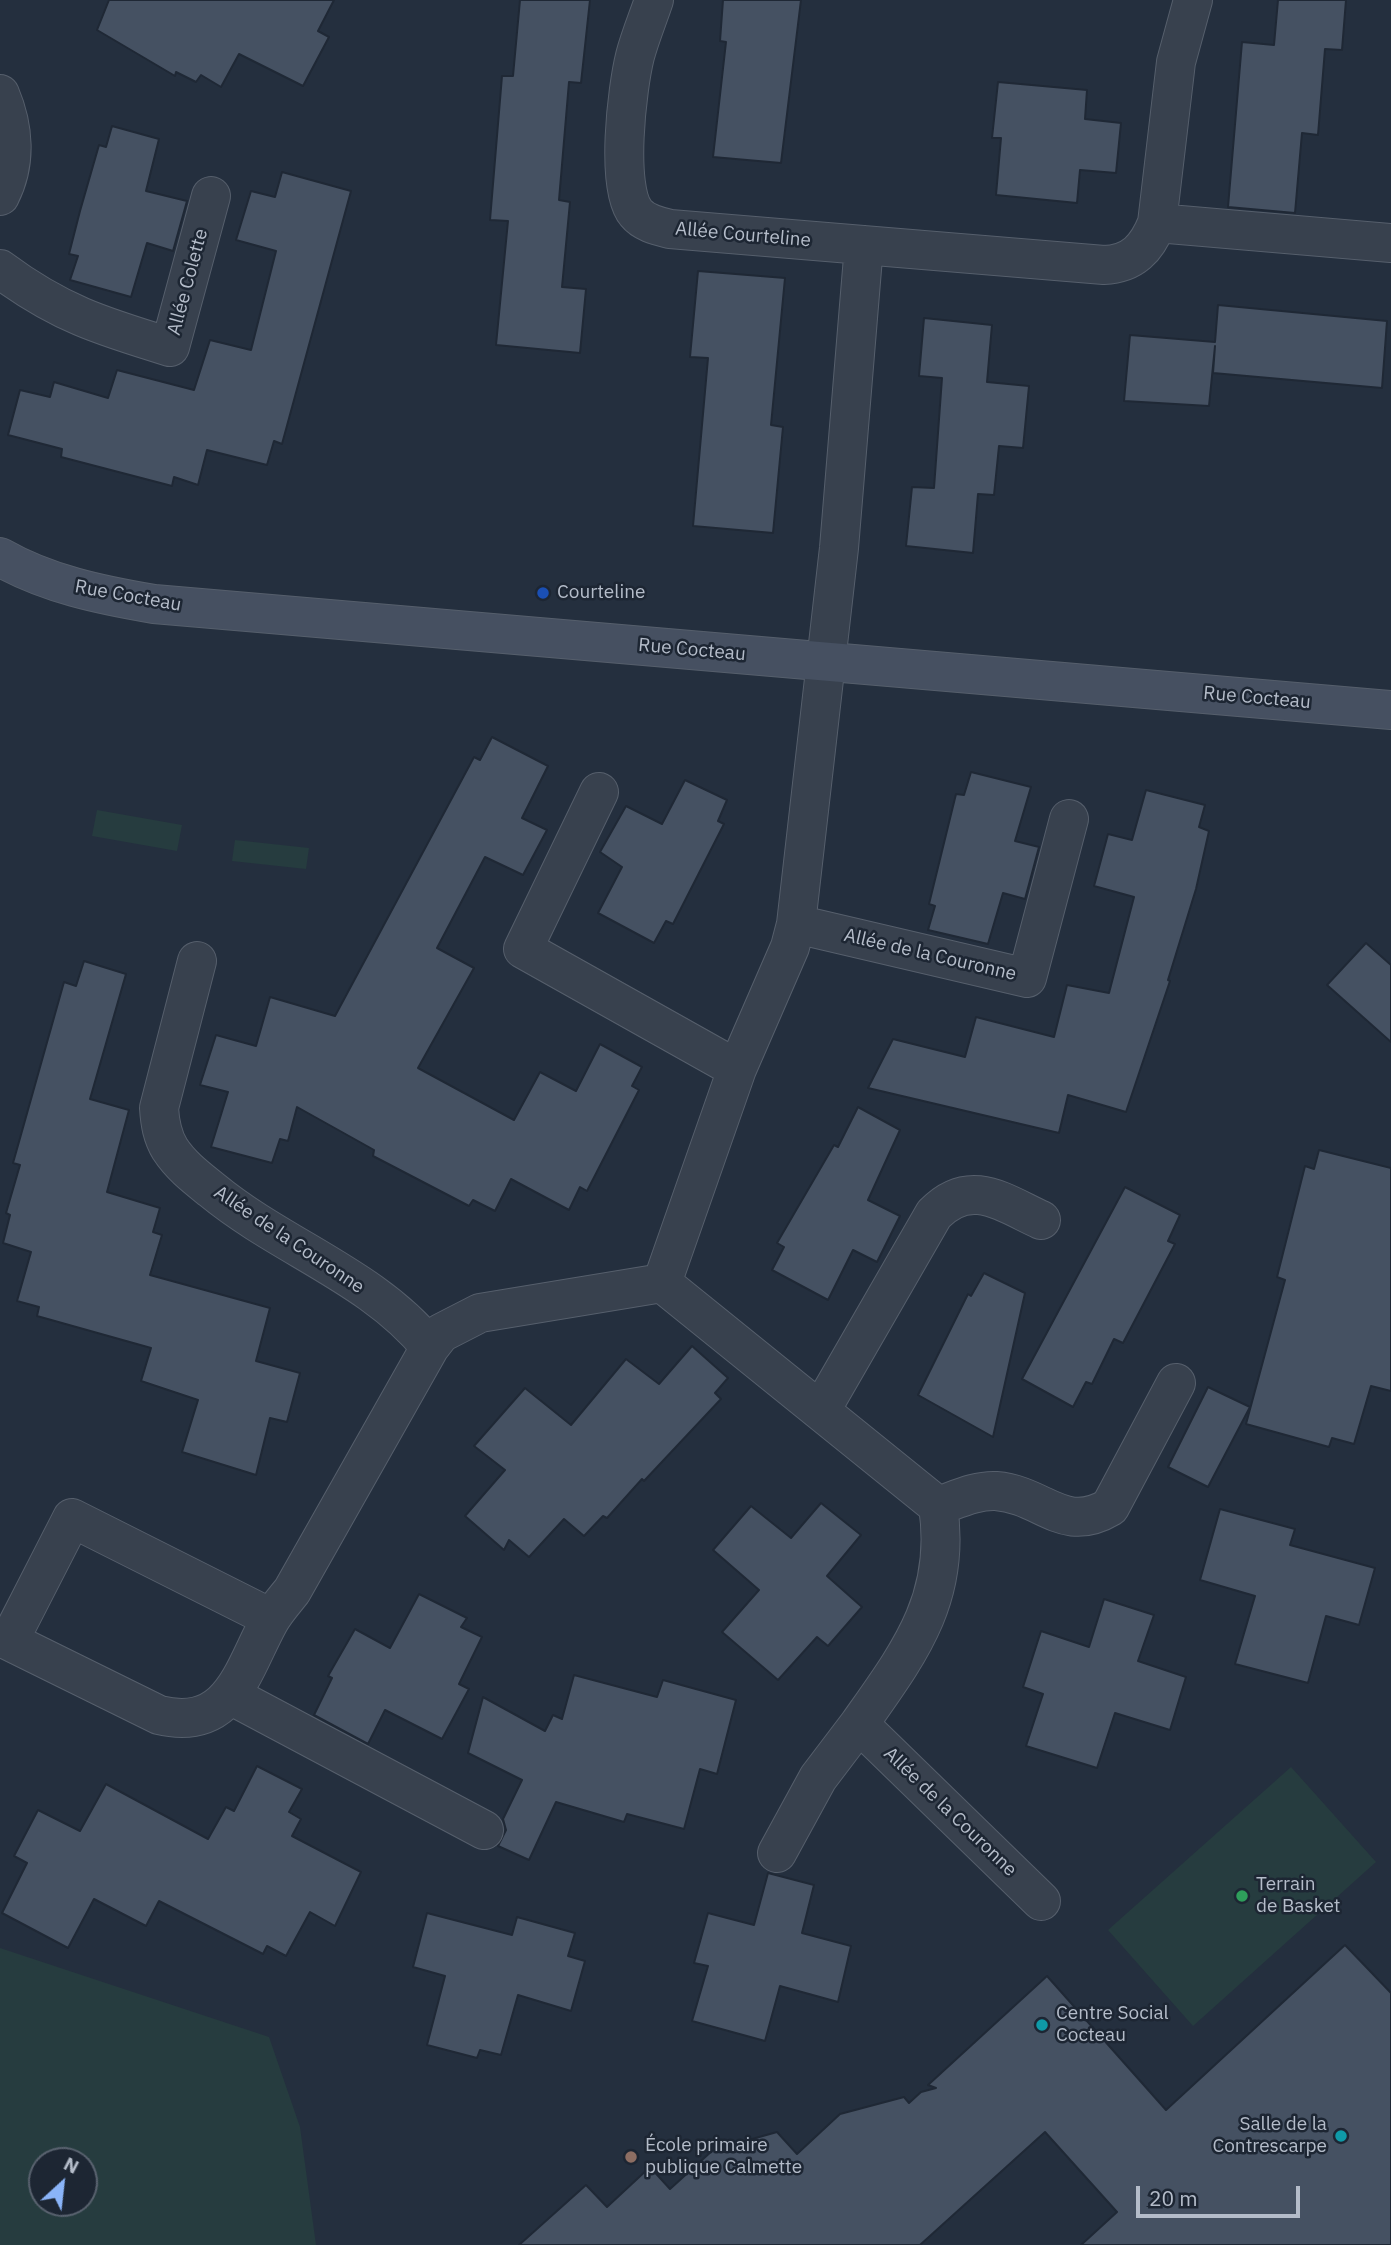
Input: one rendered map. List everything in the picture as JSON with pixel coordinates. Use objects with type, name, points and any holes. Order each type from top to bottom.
[{"type":"street","name":"Allée Courteline","points":[[654,0],[631,78],[623,175],[626,194],[636,213],[649,223],[670,229],[1119,265],[1148,245],[1157,223],[1176,62],[1193,0]]},
{"type":"street","points":[[0,94],[8,112],[12,139],[10,166],[0,196]]},
{"type":"street","name":"Allée Colette","points":[[0,269],[28,290],[83,320],[170,347],[211,196]]},
{"type":"street","points":[[1157,223],[1391,243]]},
{"type":"street","points":[[662,1283],[737,1069],[786,957],[796,924],[826,663],[864,245]]},
{"type":"street","name":"Rue Cocteau","points":[[0,557],[38,576],[154,604],[1391,710]]},
{"type":"street","points":[[599,792],[523,949],[737,1069]]},
{"type":"street","name":"Allée de la Couronne","points":[[796,924],[1027,978],[1069,819]]},
{"type":"street","name":"Allée de la Couronne","points":[[197,961],[159,1108],[161,1128],[169,1148],[182,1165],[223,1199],[387,1305],[415,1328],[430,1347]]},
{"type":"street","points":[[821,1410],[934,1214],[945,1203],[958,1196],[976,1194],[1041,1220]]},
{"type":"street","points":[[271,1618],[72,1518],[8,1624],[9,1641],[159,1715],[178,1720],[200,1716],[220,1707],[232,1696],[271,1618],[292,1591],[430,1347],[441,1334],[480,1313],[662,1283],[938,1506],[942,1531],[941,1562],[927,1616],[915,1643],[818,1778],[777,1853]]},
{"type":"street","points":[[938,1506],[976,1493],[995,1491],[1020,1496],[1069,1516],[1084,1519],[1099,1513],[1110,1507],[1176,1383]]},
{"type":"street","points":[[232,1696],[484,1830]]},
{"type":"street","name":"Allée de la Couronne","points":[[859,1724],[1041,1901]]},
{"type":"green space","points":[[97,810],[182,825],[177,851],[92,836]]},
{"type":"green space","points":[[235,840],[309,848],[306,869],[232,861]]},
{"type":"green space","name":"Terrain de Basket","points":[[1291,1767],[1376,1862],[1193,2026],[1108,1930]]},
{"type":"green space","points":[[0,1948],[269,2037],[300,2127],[316,2245],[0,2245]]},
{"type":"building","points":[[109,0],[334,0],[318,31],[329,37],[303,86],[239,54],[221,87],[201,75],[196,82],[176,72],[175,76],[97,30]]},
{"type":"building","points":[[520,0],[590,0],[581,83],[569,82],[559,200],[570,202],[562,287],[586,289],[580,353],[496,345],[508,221],[490,220],[502,76],[513,76]]},
{"type":"building","points":[[723,0],[801,0],[781,163],[713,157],[726,42],[720,41]]},
{"type":"building","points":[[1278,0],[1346,0],[1342,50],[1325,49],[1318,135],[1302,133],[1295,213],[1228,207],[1242,42],[1274,45]]},
{"type":"building","points":[[998,82],[1087,90],[1085,119],[1121,123],[1116,173],[1080,170],[1077,203],[996,195],[1001,138],[992,138]]},
{"type":"building","points":[[112,126],[159,139],[146,191],[187,201],[173,251],[147,243],[131,297],[70,280],[78,256],[69,254],[80,211],[99,145],[106,147]]},
{"type":"building","points":[[282,172],[351,191],[282,444],[274,441],[267,465],[207,450],[198,485],[174,477],[172,486],[61,457],[62,449],[8,435],[20,390],[50,397],[54,382],[108,398],[117,370],[194,390],[210,340],[251,350],[276,251],[236,240],[251,191],[275,197]]},
{"type":"building","points":[[698,271],[785,278],[771,425],[783,427],[773,533],[693,526],[708,358],[690,357]]},
{"type":"building","points":[[1218,305],[1387,321],[1382,388],[1213,373],[1215,346],[1209,406],[1124,401],[1130,335],[1215,342]]},
{"type":"building","points":[[924,318],[992,325],[987,382],[1029,386],[1023,448],[999,446],[994,495],[978,494],[973,553],[906,546],[912,487],[934,488],[942,378],[919,376]]},
{"type":"building","points":[[492,737],[548,766],[522,818],[547,830],[523,875],[485,857],[437,948],[474,968],[418,1068],[514,1120],[540,1072],[576,1091],[600,1044],[642,1067],[632,1086],[639,1090],[587,1191],[580,1187],[569,1210],[511,1179],[495,1211],[473,1200],[469,1206],[373,1156],[374,1150],[297,1107],[288,1141],[280,1139],[272,1163],[211,1147],[228,1092],[200,1085],[216,1035],[256,1046],[270,997],[335,1016],[474,757],[480,760]]},
{"type":"building","points":[[971,772],[1031,787],[1015,841],[1039,847],[1025,899],[1003,893],[988,944],[928,930],[935,906],[929,904],[956,794],[964,795]]},
{"type":"building","points":[[685,780],[727,800],[718,821],[724,824],[673,924],[666,921],[654,943],[598,913],[622,867],[600,852],[626,806],[662,824]]},
{"type":"building","points":[[1146,790],[1205,805],[1199,827],[1209,831],[1196,889],[1168,980],[1170,981],[1126,1112],[1068,1095],[1059,1133],[868,1088],[893,1039],[965,1057],[976,1017],[1054,1037],[1067,985],[1109,993],[1134,897],[1094,886],[1108,834],[1132,840]]},
{"type":"building","points":[[1366,943],[1391,965],[1391,1042],[1327,985]]},
{"type":"building","points":[[84,961],[126,974],[90,1099],[129,1110],[107,1192],[160,1208],[153,1232],[162,1235],[150,1275],[270,1308],[256,1361],[300,1373],[287,1422],[270,1418],[256,1475],[182,1452],[198,1400],[141,1381],[151,1348],[37,1316],[39,1307],[17,1301],[31,1252],[3,1243],[10,1215],[6,1213],[20,1165],[13,1163],[64,982],[76,986]]},
{"type":"building","points":[[858,1107],[900,1130],[868,1200],[900,1216],[877,1262],[853,1250],[828,1300],[772,1270],[784,1247],[777,1243],[834,1145],[838,1147]]},
{"type":"building","points":[[1319,1150],[1391,1168],[1391,1391],[1371,1386],[1354,1444],[1332,1438],[1329,1447],[1246,1424],[1285,1280],[1277,1277],[1305,1166],[1314,1169]]},
{"type":"building","points":[[1125,1187],[1180,1215],[1168,1241],[1175,1244],[1123,1343],[1114,1339],[1092,1384],[1086,1382],[1073,1407],[1022,1379]]},
{"type":"building","points":[[984,1273],[1025,1293],[993,1437],[918,1395],[968,1294],[971,1296]]},
{"type":"building","points":[[692,1346],[728,1378],[715,1393],[721,1399],[607,1518],[603,1516],[584,1536],[564,1519],[529,1557],[509,1540],[504,1550],[465,1516],[505,1470],[474,1446],[525,1388],[571,1425],[626,1359],[659,1384]]},
{"type":"building","points":[[1208,1387],[1250,1407],[1208,1487],[1168,1467]]},
{"type":"building","points":[[821,1503],[861,1535],[827,1576],[862,1607],[828,1646],[817,1637],[778,1680],[722,1632],[759,1590],[713,1550],[751,1506],[791,1538]]},
{"type":"building","points":[[1220,1509],[1295,1529],[1290,1545],[1375,1568],[1359,1625],[1326,1616],[1308,1683],[1235,1664],[1255,1596],[1200,1580]]},
{"type":"building","points":[[419,1594],[467,1618],[461,1627],[482,1637],[459,1684],[469,1689],[442,1739],[385,1710],[368,1744],[314,1715],[332,1678],[328,1676],[355,1629],[390,1648]]},
{"type":"building","points":[[1104,1599],[1154,1615],[1138,1661],[1186,1677],[1170,1730],[1115,1713],[1097,1768],[1026,1746],[1043,1694],[1023,1687],[1041,1631],[1089,1647]]},
{"type":"building","points":[[574,1675],[657,1697],[663,1680],[736,1700],[717,1774],[700,1769],[684,1829],[627,1814],[624,1822],[556,1802],[529,1860],[498,1846],[506,1830],[503,1819],[522,1780],[468,1753],[483,1697],[545,1731],[553,1715],[562,1719]]},
{"type":"building","points":[[257,1766],[302,1789],[289,1812],[301,1819],[292,1836],[361,1872],[335,1926],[310,1912],[286,1956],[267,1946],[263,1954],[159,1901],[146,1926],[94,1899],[68,1948],[2,1913],[27,1863],[14,1856],[38,1810],[80,1831],[106,1784],[208,1839],[226,1807],[234,1811]]},
{"type":"building","points":[[768,1873],[814,1885],[802,1933],[851,1946],[838,2002],[780,1986],[765,2041],[692,2021],[708,1966],[694,1963],[708,1913],[754,1925]]},
{"type":"building","points":[[427,1913],[512,1935],[517,1917],[575,1933],[568,1956],[585,1961],[571,2011],[518,1995],[501,2055],[480,2050],[477,2058],[427,2045],[445,1976],[413,1967]]},
{"type":"building","points":[[1345,1945],[1391,1993],[1391,2245],[1081,2245],[1117,2212],[1045,2132],[920,2245],[519,2245],[586,2185],[607,2207],[650,2167],[670,2189],[713,2150],[777,2132],[797,2154],[840,2114],[904,2097],[909,2103],[921,2092],[936,2088],[928,2085],[1047,1976],[1166,2110]]},
{"type":"place","name":"Courteline","points":[[543,593]]},
{"type":"place","name":"Terrain de Basket","points":[[1242,1896]]},
{"type":"place","name":"Centre Social Cocteau","points":[[1042,2025]]},
{"type":"place","name":"Salle de la Contrescarpe","points":[[1341,2136]]},
{"type":"place","name":"École primaire publique Calmette","points":[[631,2157]]}]
